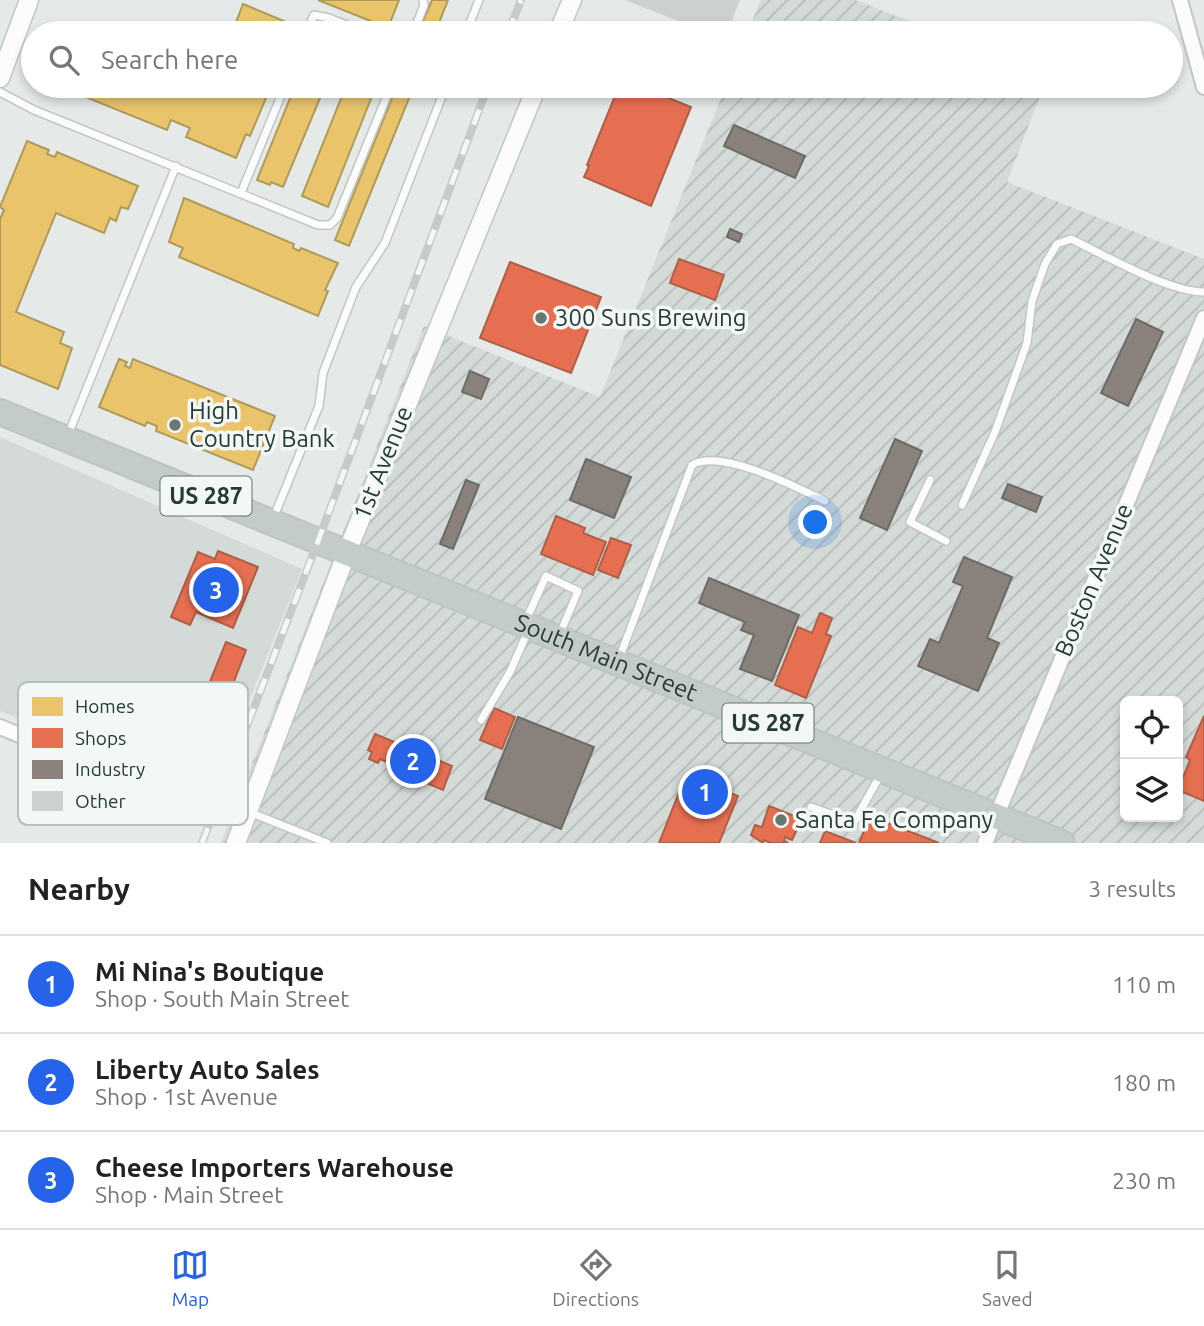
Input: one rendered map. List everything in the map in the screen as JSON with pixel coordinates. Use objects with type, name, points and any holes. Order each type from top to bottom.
[{"type":"highway","name":"US 287","points":[[0,412],[347,552]]},
{"type":"highway","name":"South Main Street","points":[[347,552],[1062,843]]},
{"type":"street","points":[[21,21],[29,0]]},
{"type":"street","points":[[563,21],[572,0]]},
{"type":"street","points":[[1180,0],[1204,87]]},
{"type":"street","points":[[0,78],[21,22]]},
{"type":"street","name":"1st Avenue","points":[[248,811],[347,552],[532,98]]},
{"type":"street","name":"Boston Avenue","points":[[985,843],[1204,318]]},
{"type":"street","points":[[0,727],[18,734]]},
{"type":"street","name":"1st Avenue","points":[[236,843],[243,825]]},
{"type":"lane","points":[[418,21],[424,5],[423,0]]},
{"type":"lane","points":[[471,21],[479,0]]},
{"type":"lane","points":[[311,21],[314,15],[337,21]]},
{"type":"lane","points":[[0,92],[34,110],[318,225],[330,225],[337,218],[386,98]]},
{"type":"lane","points":[[241,193],[280,98]]},
{"type":"lane","points":[[271,523],[319,407],[323,373],[356,287],[385,243],[441,98]]},
{"type":"lane","points":[[66,439],[176,166]]},
{"type":"lane","points":[[962,505],[1000,419],[1027,343],[1032,302],[1045,264],[1057,244],[1071,239],[1189,292],[1204,292]]},
{"type":"lane","points":[[617,663],[692,465],[700,460],[759,470],[825,501]]},
{"type":"lane","points":[[930,480],[910,522],[946,541]]},
{"type":"lane","points":[[481,720],[510,672],[546,576],[578,591],[558,638]]},
{"type":"lane","points":[[811,807],[854,822],[883,770]]},
{"type":"lane","points":[[248,811],[327,843]]},
{"type":"shaded area","points":[[761,0],[855,0],[909,21],[752,21]]},
{"type":"shaded area","points":[[721,98],[1039,98],[1007,182],[1204,259],[1204,843],[221,843],[228,825],[248,825],[248,774],[424,326],[600,397]]},
{"type":"shaded area","points":[[0,437],[302,569],[248,704],[248,682],[18,682],[18,718],[0,711]]},
{"type":"building: Homes","points":[[318,0],[399,0],[391,21],[370,21]]},
{"type":"building: Homes","points":[[432,0],[448,0],[440,21],[423,21]]},
{"type":"building: Homes","points":[[243,4],[284,21],[237,21]]},
{"type":"building: Homes","points":[[88,98],[266,98],[250,136],[246,134],[236,158],[186,137],[190,128],[171,120],[167,130]]},
{"type":"building: Homes","points":[[290,98],[320,98],[283,187],[257,180]]},
{"type":"building: Homes","points":[[341,98],[371,98],[328,207],[302,196]]},
{"type":"building: Homes","points":[[392,98],[409,98],[349,246],[335,240]]},
{"type":"building: Homes","points":[[27,141],[49,150],[47,154],[55,157],[57,152],[138,186],[128,209],[121,207],[116,221],[110,218],[104,233],[56,213],[16,312],[64,332],[60,343],[72,348],[58,389],[0,365],[0,219],[4,210],[0,207]]},
{"type":"building: Homes","points":[[184,198],[294,244],[293,248],[299,251],[301,248],[338,263],[325,290],[328,291],[318,316],[179,257],[183,248],[169,242]]},
{"type":"building: Homes","points":[[119,359],[127,362],[125,366],[130,368],[133,359],[275,416],[253,470],[156,431],[157,426],[147,422],[145,426],[99,407]]},
{"type":"building: Shops","points":[[614,98],[669,98],[691,107],[651,206],[584,177],[589,166],[587,165]]},
{"type":"building: Shops","points":[[679,259],[724,275],[715,300],[670,283]]},
{"type":"building: Shops","name":"300 Suns Brewing","points":[[510,262],[601,297],[571,373],[480,338]]},
{"type":"building: Shops","points":[[556,516],[585,528],[583,533],[606,542],[593,575],[541,554]]},
{"type":"building: Shops","points":[[611,538],[631,545],[618,578],[598,570]]},
{"type":"building: Shops","points":[[218,551],[258,567],[233,628],[196,612],[190,625],[171,617],[198,552],[215,559]]},
{"type":"building: Shops","points":[[820,613],[832,618],[826,634],[831,636],[806,698],[775,685],[798,627],[812,633]]},
{"type":"building: Shops","points":[[226,642],[246,650],[234,682],[210,682]]},
{"type":"building: Shops","points":[[494,708],[515,717],[502,749],[480,740]]},
{"type":"building: Shops","points":[[1204,716],[1204,801],[1183,792],[1183,778],[1190,760],[1186,757]]},
{"type":"building: Shops","points":[[375,734],[452,766],[443,790],[395,770],[396,766],[380,759],[378,763],[369,759],[372,752],[368,750]]},
{"type":"building: Shops","points":[[686,775],[738,796],[719,843],[659,843]]},
{"type":"building: Shops","points":[[769,806],[802,819],[792,840],[785,837],[784,841],[788,843],[771,843],[764,840],[763,843],[751,835],[755,825],[762,827]]},
{"type":"building: Shops","points":[[870,816],[939,843],[859,843]]},
{"type":"building: Shops","points":[[825,831],[856,843],[820,843]]},
{"type":"building: Industry","points":[[734,125],[805,156],[795,178],[724,146]]},
{"type":"building: Industry","points":[[730,229],[742,234],[739,242],[727,237]]},
{"type":"building: Industry","points":[[1136,319],[1163,332],[1128,406],[1101,393]]},
{"type":"building: Industry","points":[[470,371],[489,379],[481,399],[462,392]]},
{"type":"building: Industry","points":[[895,439],[922,451],[887,530],[860,518]]},
{"type":"building: Industry","points":[[586,459],[631,477],[614,518],[570,500]]},
{"type":"building: Industry","points":[[466,480],[479,485],[453,549],[440,544]]},
{"type":"building: Industry","points":[[1008,484],[1042,497],[1036,512],[1002,498]]},
{"type":"building: Industry","points":[[964,557],[1012,577],[987,638],[999,643],[978,691],[918,666],[930,639],[939,643],[963,586],[953,582]]},
{"type":"building: Industry","points":[[709,578],[799,615],[772,681],[740,669],[754,635],[741,630],[745,622],[699,603]]},
{"type":"building: Industry","points":[[518,717],[594,747],[561,829],[485,799]]},
{"type":"building: Other","points":[[628,0],[739,0],[731,21],[681,21]]},
{"type":"railway","points":[[513,21],[521,0]]},
{"type":"railway","points":[[248,723],[484,98]]},
{"type":"railway","points":[[202,843],[209,825]]},
{"type":"place","name":"300 Suns Brewing","points":[[541,318]]},
{"type":"place","name":"High Country Bank","points":[[175,425]]},
{"type":"place","name":"Cheese Importers Warehouse","points":[[216,590]]},
{"type":"place","name":"Liberty Auto Sales","points":[[413,761]]},
{"type":"place","name":"Mi Nina's Boutique","points":[[705,792]]},
{"type":"place","name":"Santa Fe Company","points":[[781,820]]}]
